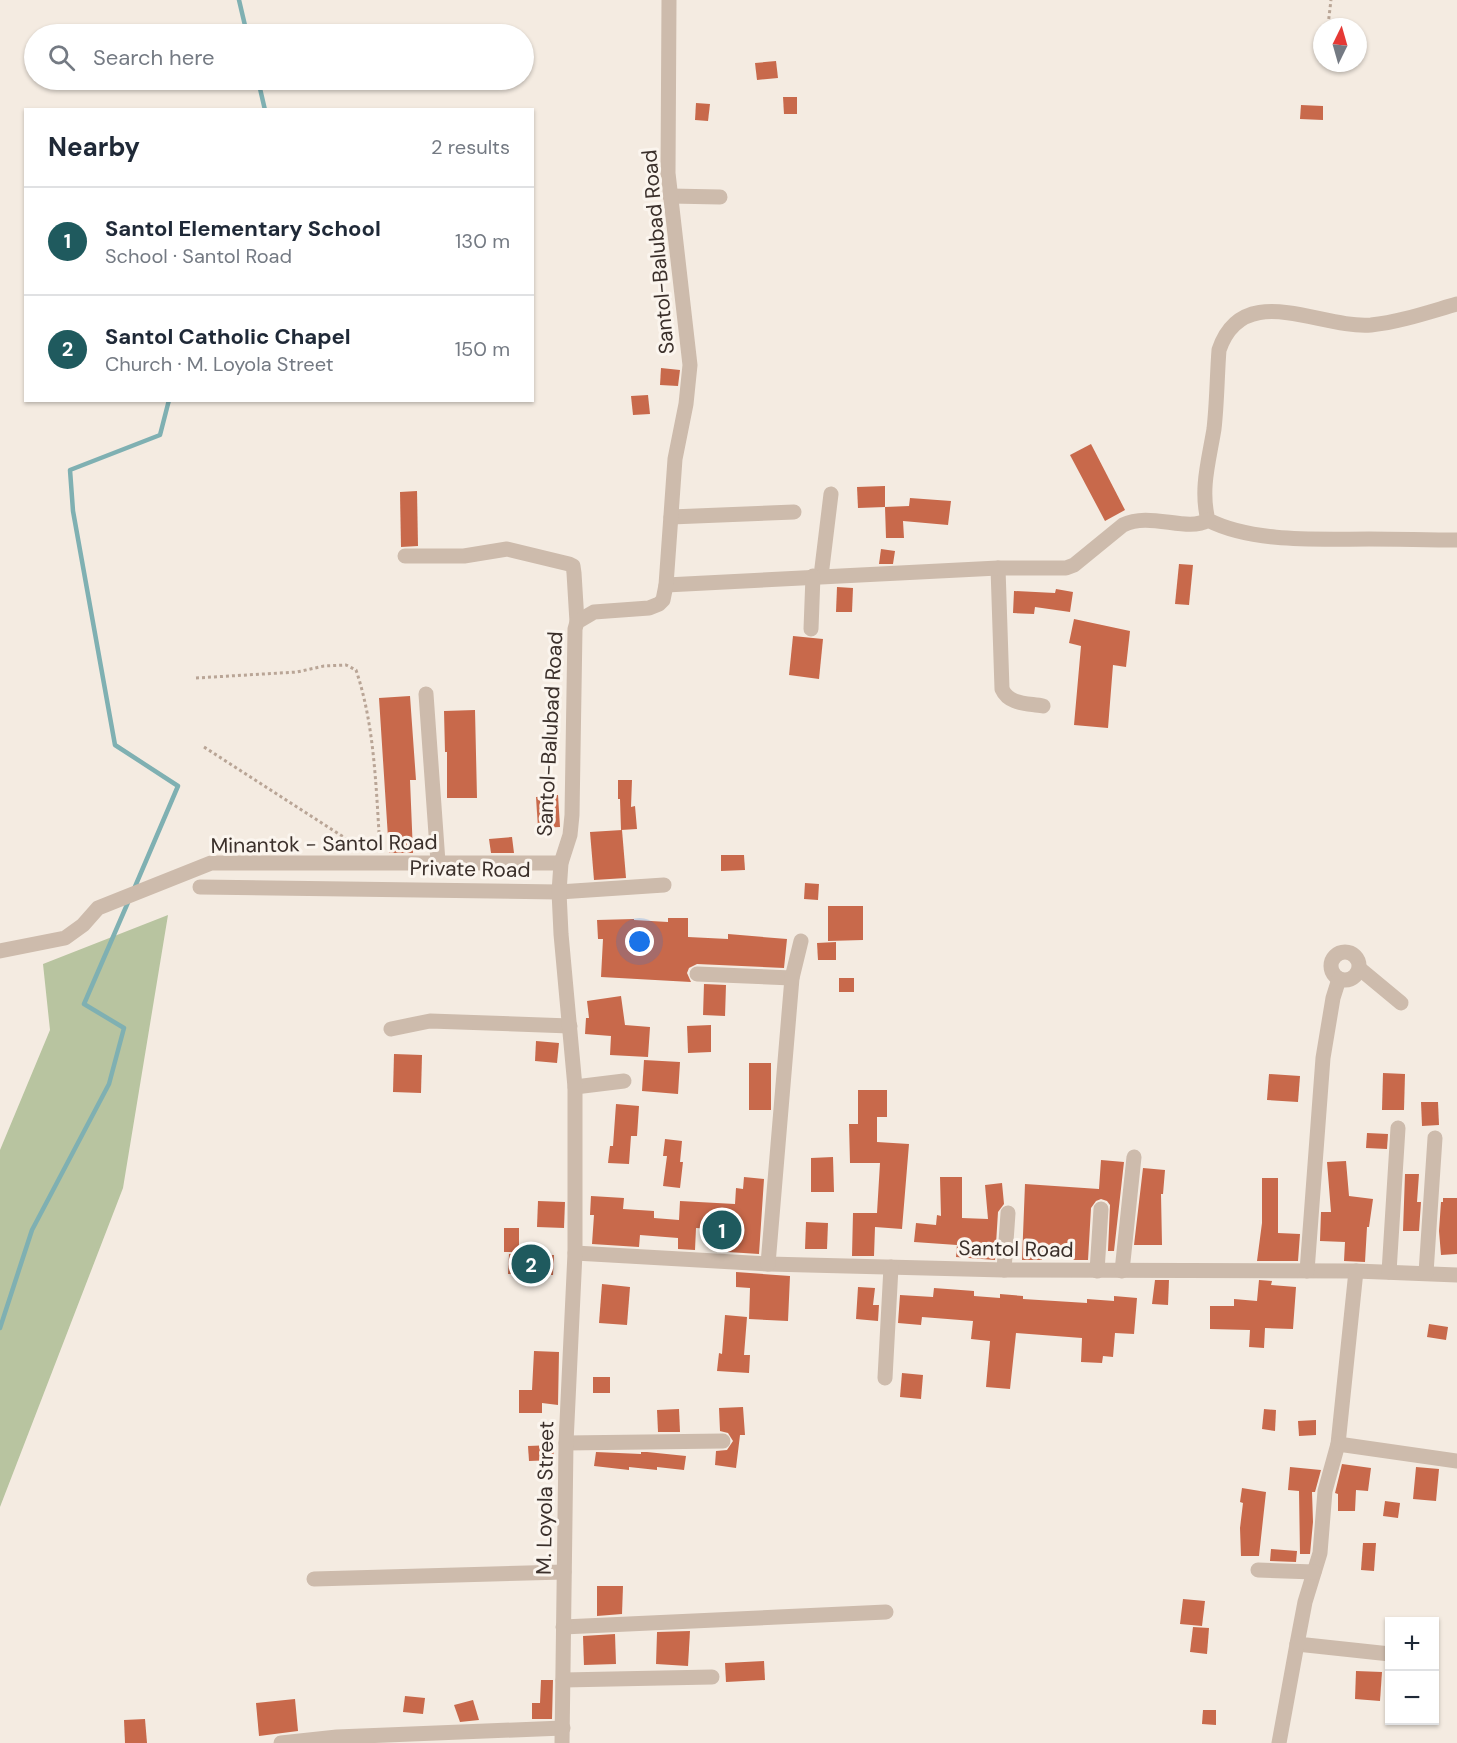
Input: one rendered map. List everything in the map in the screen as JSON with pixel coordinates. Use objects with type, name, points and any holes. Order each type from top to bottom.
[{"type":"street","name":"Santol-Balubad Road","points":[[575,1254],[575,1087],[559,892],[561,863],[570,835],[572,815],[577,622],[594,612],[649,608],[663,600],[675,459],[686,404],[690,365],[670,196],[669,0]]},
{"type":"street","points":[[670,196],[720,197]]},
{"type":"street","points":[[1208,520],[1204,484],[1214,427],[1219,351],[1222,340],[1231,326],[1254,312],[1274,311],[1369,325],[1457,304]]},
{"type":"street","points":[[811,629],[817,576],[831,494]]},
{"type":"street","points":[[671,517],[794,512]]},
{"type":"street","points":[[666,585],[998,568],[1066,568],[1074,565],[1132,520],[1146,519],[1200,524],[1208,520]]},
{"type":"street","points":[[1208,520],[1249,535],[1329,539],[1457,540]]},
{"type":"street","points":[[405,556],[464,556],[507,549],[568,564],[573,566],[577,622]]},
{"type":"street","points":[[998,568],[1002,689],[1005,696],[1015,701],[1043,706]]},
{"type":"street","points":[[426,694],[438,862]]},
{"type":"street","name":"Minantok - Santol Road","points":[[0,951],[64,938],[83,925],[98,909],[211,863],[561,863]]},
{"type":"street","name":"Private Road","points":[[200,887],[559,892],[664,885]]},
{"type":"street","points":[[768,1264],[792,978],[801,941]]},
{"type":"street","points":[[1339,979],[1331,969],[1331,963],[1339,953],[1352,953],[1359,962],[1360,969],[1401,1003]]},
{"type":"street","points":[[1339,979],[1352,979],[1360,969]]},
{"type":"street","points":[[697,974],[792,978]]},
{"type":"street","points":[[1307,1271],[1323,1058],[1333,998],[1339,979]]},
{"type":"street","points":[[391,1029],[430,1021],[570,1026]]},
{"type":"street","points":[[575,1087],[624,1081]]},
{"type":"street","points":[[1389,1272],[1398,1128]]},
{"type":"street","points":[[1426,1273],[1435,1138]]},
{"type":"street","points":[[1122,1271],[1134,1157]]},
{"type":"street","points":[[1097,1271],[1101,1209]]},
{"type":"street","points":[[1004,1270],[1008,1213]]},
{"type":"street","name":"Santol Road","points":[[575,1254],[768,1264],[1004,1270],[1356,1271],[1457,1275]]},
{"type":"street","name":"M. Loyola Street","points":[[563,1735],[566,1443],[575,1254]]},
{"type":"street","points":[[885,1378],[891,1267]]},
{"type":"street","points":[[1280,1743],[1305,1602],[1320,1553],[1325,1491],[1338,1444],[1356,1271]]},
{"type":"street","points":[[566,1443],[723,1441]]},
{"type":"street","points":[[1338,1444],[1457,1461]]},
{"type":"street","points":[[1258,1570],[1314,1572]]},
{"type":"street","points":[[314,1579],[564,1572]]},
{"type":"street","points":[[563,1626],[886,1612]]},
{"type":"street","points":[[1297,1644],[1385,1654]]},
{"type":"street","points":[[563,1680],[712,1677]]},
{"type":"street","points":[[281,1743],[337,1737],[563,1735]]},
{"type":"path","points":[[1329,18],[1331,0]]},
{"type":"path","points":[[196,678],[297,672],[324,666],[346,665],[356,670],[363,691],[375,773],[381,862]]},
{"type":"path","points":[[204,747],[381,862]]},
{"type":"green space","points":[[168,915],[123,1188],[0,1507],[0,1150],[50,1030],[43,964]]},
{"type":"building","points":[[776,61],[778,78],[757,80],[755,63]]},
{"type":"building","points":[[783,97],[797,97],[797,114],[784,114]]},
{"type":"building","points":[[696,103],[710,104],[708,121],[695,120]]},
{"type":"building","points":[[1301,105],[1323,106],[1323,120],[1300,119]]},
{"type":"building","points":[[661,368],[680,370],[678,386],[660,385]]},
{"type":"building","points":[[648,395],[650,414],[633,415],[631,396]]},
{"type":"building","points":[[1091,444],[1125,510],[1105,521],[1070,455]]},
{"type":"building","points":[[885,486],[885,507],[858,508],[857,487]]},
{"type":"building","points":[[417,491],[418,546],[401,547],[400,492]]},
{"type":"building","points":[[910,498],[951,501],[948,525],[903,521],[904,538],[886,538],[885,507],[909,506]]},
{"type":"building","points":[[881,549],[895,551],[893,564],[879,564]]},
{"type":"building","points":[[1179,564],[1193,565],[1189,605],[1175,604]]},
{"type":"building","points":[[837,587],[853,588],[852,612],[836,612]]},
{"type":"building","points":[[1056,589],[1073,592],[1070,612],[1035,607],[1034,614],[1013,613],[1014,591],[1055,593]]},
{"type":"building","points":[[1074,619],[1130,631],[1126,667],[1113,665],[1108,728],[1074,725],[1081,646],[1069,643]]},
{"type":"building","points":[[793,636],[823,639],[819,679],[789,675]]},
{"type":"building","points":[[410,696],[416,780],[410,780],[413,853],[389,853],[379,698]]},
{"type":"building","points":[[475,710],[477,798],[447,798],[444,711]]},
{"type":"building","points":[[618,780],[632,780],[631,807],[635,806],[637,829],[621,830]]},
{"type":"building","points":[[558,795],[560,827],[538,828],[536,797]]},
{"type":"building","points":[[622,830],[626,878],[594,880],[590,832]]},
{"type":"building","points":[[512,837],[514,853],[491,853],[489,839]]},
{"type":"building","points":[[721,855],[744,855],[745,870],[721,871]]},
{"type":"building","points":[[805,883],[819,884],[818,900],[804,899]]},
{"type":"building","points":[[828,906],[863,906],[863,940],[828,941]]},
{"type":"building","points":[[668,918],[688,918],[688,937],[728,939],[728,934],[787,939],[784,968],[697,964],[689,968],[687,973],[691,982],[601,977],[603,939],[598,939],[597,920],[634,919],[668,922]]},
{"type":"building","points":[[836,942],[836,960],[818,960],[817,943]]},
{"type":"building","points":[[839,978],[854,978],[854,992],[839,992]]},
{"type":"building","points":[[704,984],[726,985],[725,1016],[703,1015]]},
{"type":"building","points":[[621,996],[625,1025],[650,1027],[648,1057],[610,1055],[611,1036],[585,1034],[586,1018],[589,1018],[587,1001]]},
{"type":"building","points":[[711,1025],[711,1052],[688,1053],[687,1026]]},
{"type":"building","points":[[536,1041],[559,1043],[557,1063],[535,1061]]},
{"type":"building","points":[[394,1054],[422,1055],[421,1093],[393,1092]]},
{"type":"building","points":[[644,1060],[680,1062],[678,1094],[642,1091]]},
{"type":"building","points":[[749,1063],[771,1063],[771,1110],[749,1110]]},
{"type":"building","points":[[1383,1073],[1405,1074],[1404,1110],[1382,1110]]},
{"type":"building","points":[[1269,1074],[1300,1076],[1298,1102],[1267,1100]]},
{"type":"building","points":[[858,1090],[887,1090],[887,1117],[877,1117],[877,1142],[909,1144],[902,1229],[875,1227],[874,1256],[852,1256],[853,1213],[877,1213],[880,1163],[850,1163],[849,1124],[858,1124]]},
{"type":"building","points":[[1421,1102],[1438,1102],[1439,1125],[1422,1126]]},
{"type":"building","points":[[616,1104],[639,1106],[637,1136],[631,1136],[629,1164],[608,1163],[610,1146],[613,1146]]},
{"type":"building","points":[[1367,1133],[1388,1134],[1387,1149],[1366,1148]]},
{"type":"building","points":[[665,1139],[682,1141],[680,1162],[683,1162],[680,1188],[663,1186],[667,1156],[663,1156]]},
{"type":"building","points":[[833,1157],[834,1192],[811,1192],[811,1158]]},
{"type":"building","points":[[1101,1160],[1124,1162],[1114,1251],[1108,1251],[1110,1205],[1101,1199],[1096,1201],[1091,1208],[1088,1260],[1073,1260],[1074,1247],[1043,1245],[1042,1260],[1022,1260],[1025,1184],[1099,1189]]},
{"type":"building","points":[[1346,1161],[1349,1196],[1373,1199],[1369,1227],[1367,1227],[1365,1262],[1344,1261],[1345,1242],[1320,1241],[1321,1212],[1331,1212],[1327,1162]]},
{"type":"building","points":[[1143,1168],[1165,1170],[1163,1194],[1161,1194],[1162,1245],[1134,1245]]},
{"type":"building","points":[[1405,1174],[1419,1174],[1417,1202],[1421,1202],[1419,1231],[1403,1231]]},
{"type":"building","points":[[744,1177],[764,1179],[759,1254],[728,1252],[728,1230],[696,1228],[695,1250],[678,1249],[678,1238],[640,1235],[639,1247],[592,1244],[594,1215],[590,1215],[591,1196],[624,1198],[623,1209],[654,1211],[654,1218],[679,1220],[680,1201],[735,1204],[736,1188],[743,1189]]},
{"type":"building","points":[[940,1177],[962,1177],[962,1218],[988,1219],[985,1185],[1002,1183],[1004,1204],[998,1212],[995,1260],[956,1257],[957,1245],[914,1242],[916,1223],[936,1225],[937,1215],[941,1216]]},
{"type":"building","points":[[1262,1178],[1278,1178],[1278,1233],[1300,1234],[1298,1261],[1257,1261],[1262,1223]]},
{"type":"building","points":[[1443,1198],[1457,1198],[1457,1254],[1441,1255],[1439,1231]]},
{"type":"building","points":[[538,1201],[565,1202],[564,1228],[537,1227]]},
{"type":"building","points":[[806,1222],[828,1223],[827,1249],[805,1249]]},
{"type":"building","points":[[504,1228],[519,1228],[519,1252],[504,1252]]},
{"type":"building","points":[[509,1254],[554,1255],[553,1275],[508,1274]]},
{"type":"building","points":[[736,1272],[790,1276],[788,1321],[749,1319],[750,1288],[736,1287]]},
{"type":"building","points":[[1155,1280],[1169,1280],[1168,1305],[1152,1304]]},
{"type":"building","points":[[1259,1280],[1272,1281],[1271,1285],[1296,1287],[1293,1329],[1265,1328],[1264,1348],[1249,1347],[1250,1330],[1210,1329],[1210,1306],[1234,1306],[1234,1299],[1257,1301]]},
{"type":"building","points":[[602,1284],[630,1287],[627,1325],[599,1323]]},
{"type":"building","points":[[858,1287],[875,1288],[873,1305],[879,1305],[878,1321],[856,1319]]},
{"type":"building","points":[[934,1288],[974,1291],[974,1296],[1000,1298],[1000,1294],[1023,1296],[1023,1299],[1087,1303],[1087,1299],[1114,1301],[1114,1296],[1137,1298],[1134,1334],[1115,1333],[1113,1357],[1103,1356],[1102,1363],[1081,1362],[1082,1338],[1016,1333],[1010,1389],[986,1387],[990,1341],[971,1339],[973,1321],[922,1317],[921,1325],[898,1323],[900,1295],[933,1297]]},
{"type":"building","points":[[725,1315],[747,1317],[744,1355],[750,1355],[749,1373],[717,1371],[719,1353],[722,1354]]},
{"type":"building","points":[[1429,1324],[1448,1327],[1446,1340],[1427,1337]]},
{"type":"building","points":[[534,1351],[559,1352],[558,1405],[542,1403],[542,1413],[519,1413],[519,1390],[532,1390]]},
{"type":"building","points":[[902,1373],[923,1375],[921,1399],[900,1397]]},
{"type":"building","points":[[593,1377],[610,1377],[610,1393],[593,1393]]},
{"type":"building","points":[[743,1407],[745,1435],[740,1435],[736,1468],[715,1465],[716,1451],[727,1450],[733,1441],[728,1433],[720,1431],[719,1408]]},
{"type":"building","points":[[679,1409],[680,1432],[658,1432],[657,1410]]},
{"type":"building","points":[[1264,1409],[1276,1410],[1275,1431],[1262,1429]]},
{"type":"building","points":[[1316,1420],[1316,1435],[1299,1436],[1298,1421]]},
{"type":"building","points":[[553,1445],[554,1460],[529,1461],[528,1446]]},
{"type":"building","points":[[596,1452],[641,1454],[641,1452],[647,1452],[686,1456],[684,1470],[629,1467],[629,1470],[594,1466]]},
{"type":"building","points":[[1342,1464],[1371,1468],[1368,1491],[1356,1490],[1355,1511],[1338,1511],[1338,1494],[1335,1493]]},
{"type":"building","points":[[1290,1467],[1321,1470],[1315,1492],[1312,1492],[1313,1522],[1310,1554],[1300,1554],[1299,1491],[1288,1490]]},
{"type":"building","points":[[1416,1467],[1439,1469],[1436,1501],[1413,1499]]},
{"type":"building","points":[[1242,1488],[1266,1492],[1259,1556],[1241,1556]]},
{"type":"building","points":[[1385,1501],[1400,1503],[1398,1518],[1383,1516]]},
{"type":"building","points":[[1363,1543],[1376,1543],[1374,1571],[1361,1570]]},
{"type":"building","points":[[1271,1549],[1297,1551],[1296,1562],[1270,1561]]},
{"type":"building","points":[[597,1586],[623,1586],[622,1614],[597,1616]]},
{"type":"building","points":[[1183,1599],[1205,1601],[1202,1626],[1180,1624]]},
{"type":"building","points":[[1193,1627],[1209,1628],[1207,1654],[1190,1652]]},
{"type":"building","points":[[690,1631],[688,1666],[656,1664],[657,1632]]},
{"type":"building","points":[[615,1634],[616,1664],[584,1665],[583,1636]]},
{"type":"building","points":[[764,1661],[765,1680],[726,1682],[725,1663]]},
{"type":"building","points":[[1356,1671],[1382,1672],[1380,1701],[1355,1699]]},
{"type":"building","points":[[541,1680],[553,1680],[552,1719],[532,1719],[532,1703],[540,1703]]},
{"type":"building","points":[[405,1696],[425,1698],[423,1714],[403,1712]]},
{"type":"building","points":[[295,1699],[298,1731],[259,1736],[256,1703]]},
{"type":"building","points":[[473,1700],[479,1720],[460,1722],[454,1705]]},
{"type":"building","points":[[1203,1710],[1216,1710],[1216,1725],[1202,1724]]},
{"type":"building","points":[[145,1719],[147,1743],[125,1743],[124,1720]]},
{"type":"waterway","points":[[239,0],[245,24]]},
{"type":"waterway","points":[[260,90],[265,108]]},
{"type":"waterway","points":[[134,889],[178,786],[115,745],[73,511],[70,470],[160,435],[168,402]]},
{"type":"waterway","points":[[0,1328],[32,1230],[109,1084],[124,1028],[84,1004],[129,900]]},
{"type":"place","name":"Santol Elementary School","points":[[722,1230]]},
{"type":"place","name":"Santol Catholic Chapel","points":[[531,1264]]}]
